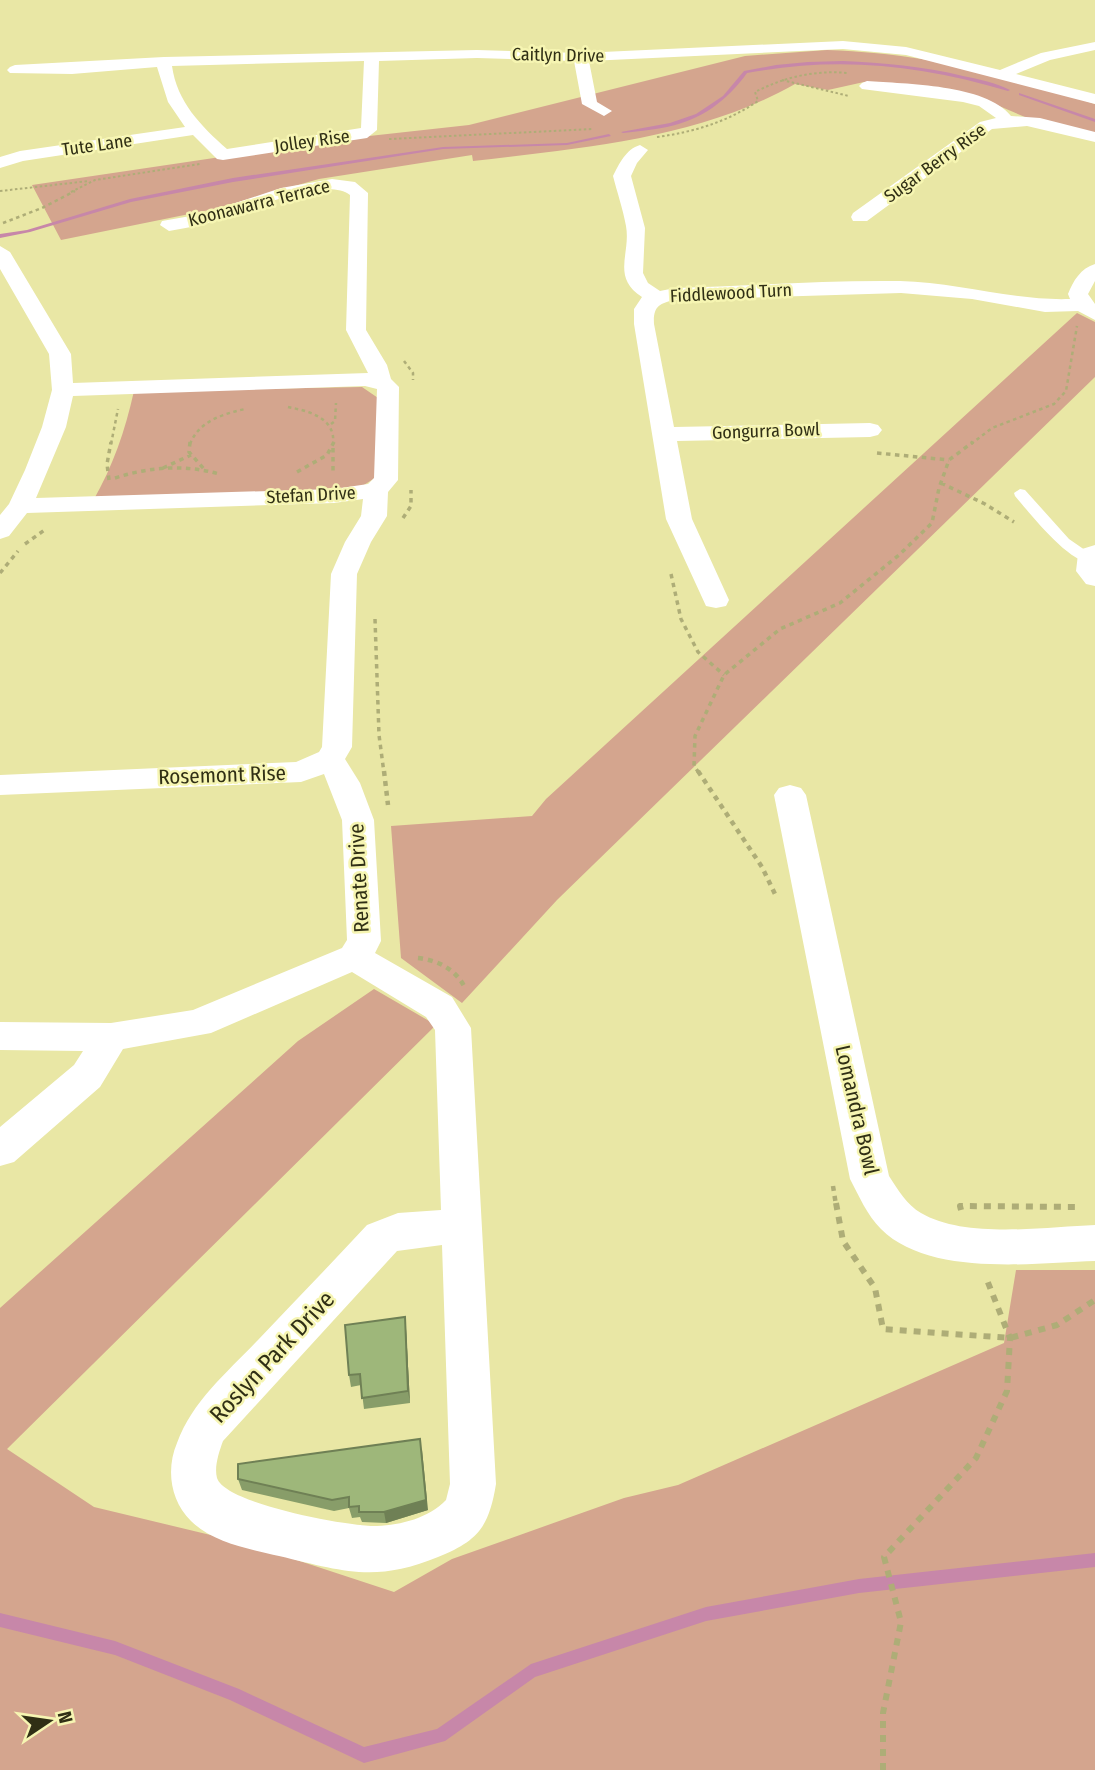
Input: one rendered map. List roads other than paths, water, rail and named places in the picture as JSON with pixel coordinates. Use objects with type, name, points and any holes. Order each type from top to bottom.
[{"type":"street","name":"Caitlyn Drive","points":[[7,67],[72,69],[163,62],[499,54],[581,57],[843,45],[906,51],[1095,99]]},
{"type":"street","points":[[1004,74],[1045,56],[1095,46]]},
{"type":"street","name":"Jolley Rise","points":[[196,130],[223,155],[361,134],[369,130],[372,57]]},
{"type":"street","points":[[570,106],[597,107],[581,57]]},
{"type":"street","points":[[163,62],[166,86],[196,130]]},
{"type":"street","points":[[0,78],[7,67]]},
{"type":"street","points":[[867,86],[967,98],[996,108],[1004,113],[1006,119]]},
{"type":"street","name":"Sugar Berry Rise","points":[[860,217],[986,125],[1006,119],[1029,121],[1095,136]]},
{"type":"street","name":"Tute Lane","points":[[0,163],[20,156],[196,130]]},
{"type":"street","points":[[640,150],[629,161],[622,176],[636,228],[634,274],[640,287],[657,298]]},
{"type":"street","name":"Koonawarra Terrace","points":[[169,225],[205,218],[307,187],[335,183],[356,188],[359,193],[356,330],[378,362],[381,381]]},
{"type":"street","points":[[0,531],[20,506],[54,427],[63,390],[60,354],[3,262]]},
{"type":"street","points":[[1085,314],[1078,294],[1079,288],[1095,270]]},
{"type":"street","name":"Fiddlewood Turn","points":[[716,600],[679,519],[642,315],[645,304],[657,298],[689,293],[901,287],[972,293],[1085,314]]},
{"type":"street","points":[[63,390],[365,379],[381,381]]},
{"type":"street","name":"Stefan Drive","points":[[20,506],[334,496],[376,490],[386,480],[388,387],[381,381]]},
{"type":"street","name":"Gongurra Bowl","points":[[663,434],[870,429]]},
{"type":"street","points":[[330,759],[337,747],[344,574],[358,542],[374,516],[376,490]]},
{"type":"street","name":"Rosemont Rise","points":[[0,785],[301,772],[330,759]]},
{"type":"street","name":"Renate Drive","points":[[330,759],[345,783],[358,820],[364,941],[354,957]]},
{"type":"street","name":"Lomandra Bowl","points":[[790,795],[870,1179],[884,1205],[904,1224],[924,1236],[973,1243],[1095,1243]]},
{"type":"street","points":[[0,1036],[111,1037],[198,1023],[354,957]]},
{"type":"street","name":"Roslyn Park Drive","points":[[354,957],[439,1007],[453,1028],[473,1484],[469,1506],[460,1522],[410,1547],[373,1550],[349,1549],[240,1522],[215,1510],[200,1496],[194,1478],[195,1450],[207,1426],[382,1238],[398,1231],[460,1226]]},
{"type":"street","points":[[0,1150],[87,1076],[111,1037]]},
{"type":"lane","points":[[1020,493],[1064,542],[1093,564]]},
{"type":"waterway","points":[[623,132],[687,120],[716,104],[746,72],[776,66],[808,63],[878,64],[947,73],[1008,90]]},
{"type":"waterway","points":[[1021,94],[1095,121]]},
{"type":"waterway","points":[[0,236],[28,231],[130,201],[233,180],[443,148],[567,144],[609,135]]},
{"type":"waterway","points":[[0,1620],[115,1648],[234,1694],[364,1755],[440,1736],[531,1671],[706,1614],[859,1586],[1095,1560]]}]
